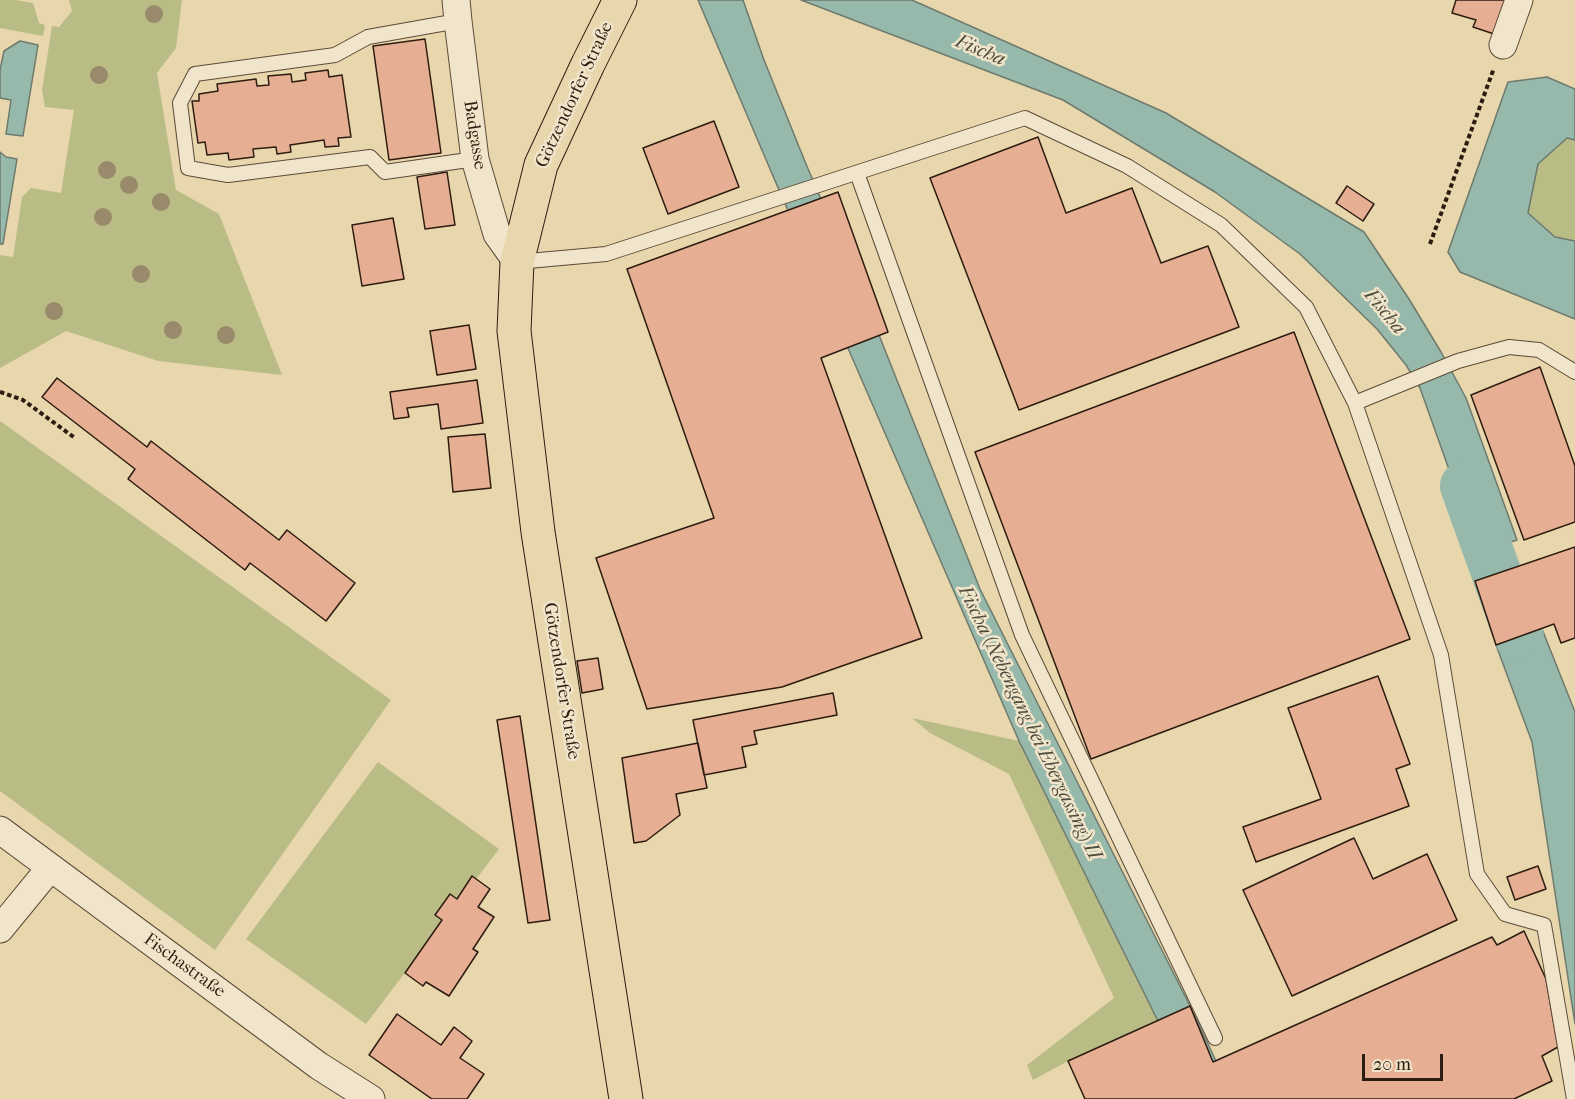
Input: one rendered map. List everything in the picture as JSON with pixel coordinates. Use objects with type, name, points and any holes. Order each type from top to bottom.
[{"type":"main road","name":"Götzendorfer Straße","points":[[620,0],[541,165],[517,262],[514,331],[538,532],[626,1099]]},
{"type":"street","points":[[1503,45],[1519,0]]},
{"type":"street","name":"Badgasse","points":[[457,11],[475,159],[497,234],[517,262]]},
{"type":"street","name":"Fischastraße","points":[[0,830],[319,1066],[371,1099]]},
{"type":"street","points":[[0,929],[50,868]]},
{"type":"lane","points":[[457,11],[368,37],[335,55],[195,74],[180,103],[188,168],[228,175],[370,157],[385,172],[475,159]]},
{"type":"lane","points":[[517,262],[606,254],[1025,118],[1127,166],[1221,225],[1306,306],[1355,403],[1441,655],[1477,874],[1505,914],[1544,925],[1574,1099]]},
{"type":"lane","points":[[857,172],[1022,635],[1215,1038]]},
{"type":"lane","points":[[1355,403],[1458,361],[1509,347],[1539,350],[1575,372]]},
{"type":"path","points":[[1430,244],[1503,45]]},
{"type":"path","points":[[0,392],[23,400],[75,438]]},
{"type":"green space","points":[[0,0],[33,3],[39,23],[45,25],[43,36],[0,28]]},
{"type":"green space","points":[[69,0],[182,0],[176,48],[157,73],[176,190],[219,214],[282,375],[158,361],[66,331],[0,368],[0,255],[13,257],[22,197],[31,188],[61,193],[74,110],[45,107],[42,90],[52,26],[59,27],[72,11]]},
{"type":"green space","points":[[1567,138],[1575,140],[1575,241],[1555,237],[1528,214],[1538,164]]},
{"type":"green space","points":[[0,421],[391,700],[215,950],[0,791]]},
{"type":"green space","points":[[912,718],[1019,741],[1158,1021],[1068,1061],[1033,1080],[1027,1065],[1114,998],[1009,774],[930,733]]},
{"type":"green space","points":[[378,762],[499,849],[366,1024],[246,939]]},
{"type":"water","name":"Fischa (Nebengang bei Ebergassing) II","points":[[698,0],[743,0],[764,60],[879,335],[980,589],[1190,1006],[1234,1099],[1158,1021],[1019,741]]},
{"type":"water","points":[[801,0],[912,0],[1166,113],[1364,232],[1409,299],[1466,398],[1517,540],[1469,558],[1462,538],[1467,520],[1420,388],[1406,365],[1377,329],[1300,254],[1215,192],[1063,100]]},
{"type":"water","points":[[20,41],[38,45],[23,136],[6,134],[11,100],[0,98],[0,70],[4,51]]},
{"type":"water","points":[[1547,77],[1575,89],[1575,140],[1567,138],[1538,164],[1528,213],[1555,237],[1575,241],[1575,319],[1460,272],[1448,252],[1508,82]]},
{"type":"water","points":[[0,152],[6,157],[17,159],[3,244],[0,244]]},
{"type":"water","points":[[1542,629],[1575,712],[1575,1024],[1532,742],[1496,645]]},
{"type":"building","points":[[1456,0],[1508,0],[1497,35],[1473,27],[1476,20],[1452,13]]},
{"type":"building","points":[[425,39],[441,153],[389,160],[373,46]]},
{"type":"building","points":[[328,70],[329,77],[342,75],[351,137],[338,138],[339,146],[325,147],[324,140],[290,145],[291,152],[277,154],[276,147],[253,149],[254,157],[229,160],[228,153],[207,155],[205,142],[198,143],[192,101],[199,101],[199,94],[218,91],[217,84],[256,79],[257,86],[269,85],[268,76],[291,74],[292,82],[306,80],[305,73]]},
{"type":"building","points":[[714,121],[739,187],[668,214],[643,148]]},
{"type":"building","points":[[1038,137],[1066,213],[1132,188],[1161,263],[1208,246],[1239,327],[1019,410],[930,178]]},
{"type":"building","points":[[447,172],[455,225],[425,229],[417,177]]},
{"type":"building","points":[[1347,186],[1374,204],[1363,221],[1336,203]]},
{"type":"building","points":[[838,192],[888,332],[821,358],[922,638],[782,687],[647,709],[596,558],[714,518],[627,269]]},
{"type":"building","points":[[393,218],[404,279],[362,286],[352,225]]},
{"type":"building","points":[[469,325],[476,369],[437,375],[430,331]]},
{"type":"building","points":[[1294,332],[1410,639],[1091,759],[975,452]]},
{"type":"building","points":[[1540,367],[1575,466],[1575,522],[1524,540],[1471,395]]},
{"type":"building","points":[[57,378],[147,447],[151,441],[279,540],[287,530],[355,583],[326,621],[250,563],[245,570],[128,479],[135,469],[42,397]]},
{"type":"building","points":[[477,380],[483,423],[441,429],[438,404],[407,408],[409,417],[394,419],[390,392]]},
{"type":"building","points":[[485,434],[491,488],[453,492],[448,437]]},
{"type":"building","points":[[1575,547],[1575,638],[1561,643],[1554,624],[1496,645],[1475,581]]},
{"type":"building","points":[[598,658],[603,689],[582,693],[577,661]]},
{"type":"building","points":[[1378,676],[1410,764],[1396,769],[1409,806],[1256,862],[1243,827],[1321,799],[1288,708]]},
{"type":"building","points":[[833,693],[837,715],[754,731],[757,744],[742,747],[746,767],[704,775],[693,720]]},
{"type":"building","points":[[520,716],[550,920],[528,923],[497,720]]},
{"type":"building","points":[[698,743],[707,788],[676,794],[680,815],[646,841],[634,843],[622,758]]},
{"type":"building","points":[[1354,838],[1373,879],[1427,854],[1457,920],[1292,996],[1243,890]]},
{"type":"building","points":[[1538,866],[1546,889],[1515,900],[1507,877]]},
{"type":"building","points":[[472,876],[490,889],[478,907],[494,917],[473,949],[478,952],[449,996],[426,982],[423,986],[405,973],[442,920],[435,915],[450,894],[457,899]]},
{"type":"building","points":[[1524,931],[1546,979],[1558,1047],[1542,1056],[1552,1081],[1514,1099],[1085,1099],[1068,1061],[1190,1006],[1213,1062],[1492,937],[1497,945]]},
{"type":"building","points":[[397,1014],[441,1045],[454,1027],[472,1041],[460,1058],[484,1074],[467,1099],[432,1099],[369,1055]]},
{"type":"waterway","name":"Fischa","points":[[1465,486],[1519,636]]}]
